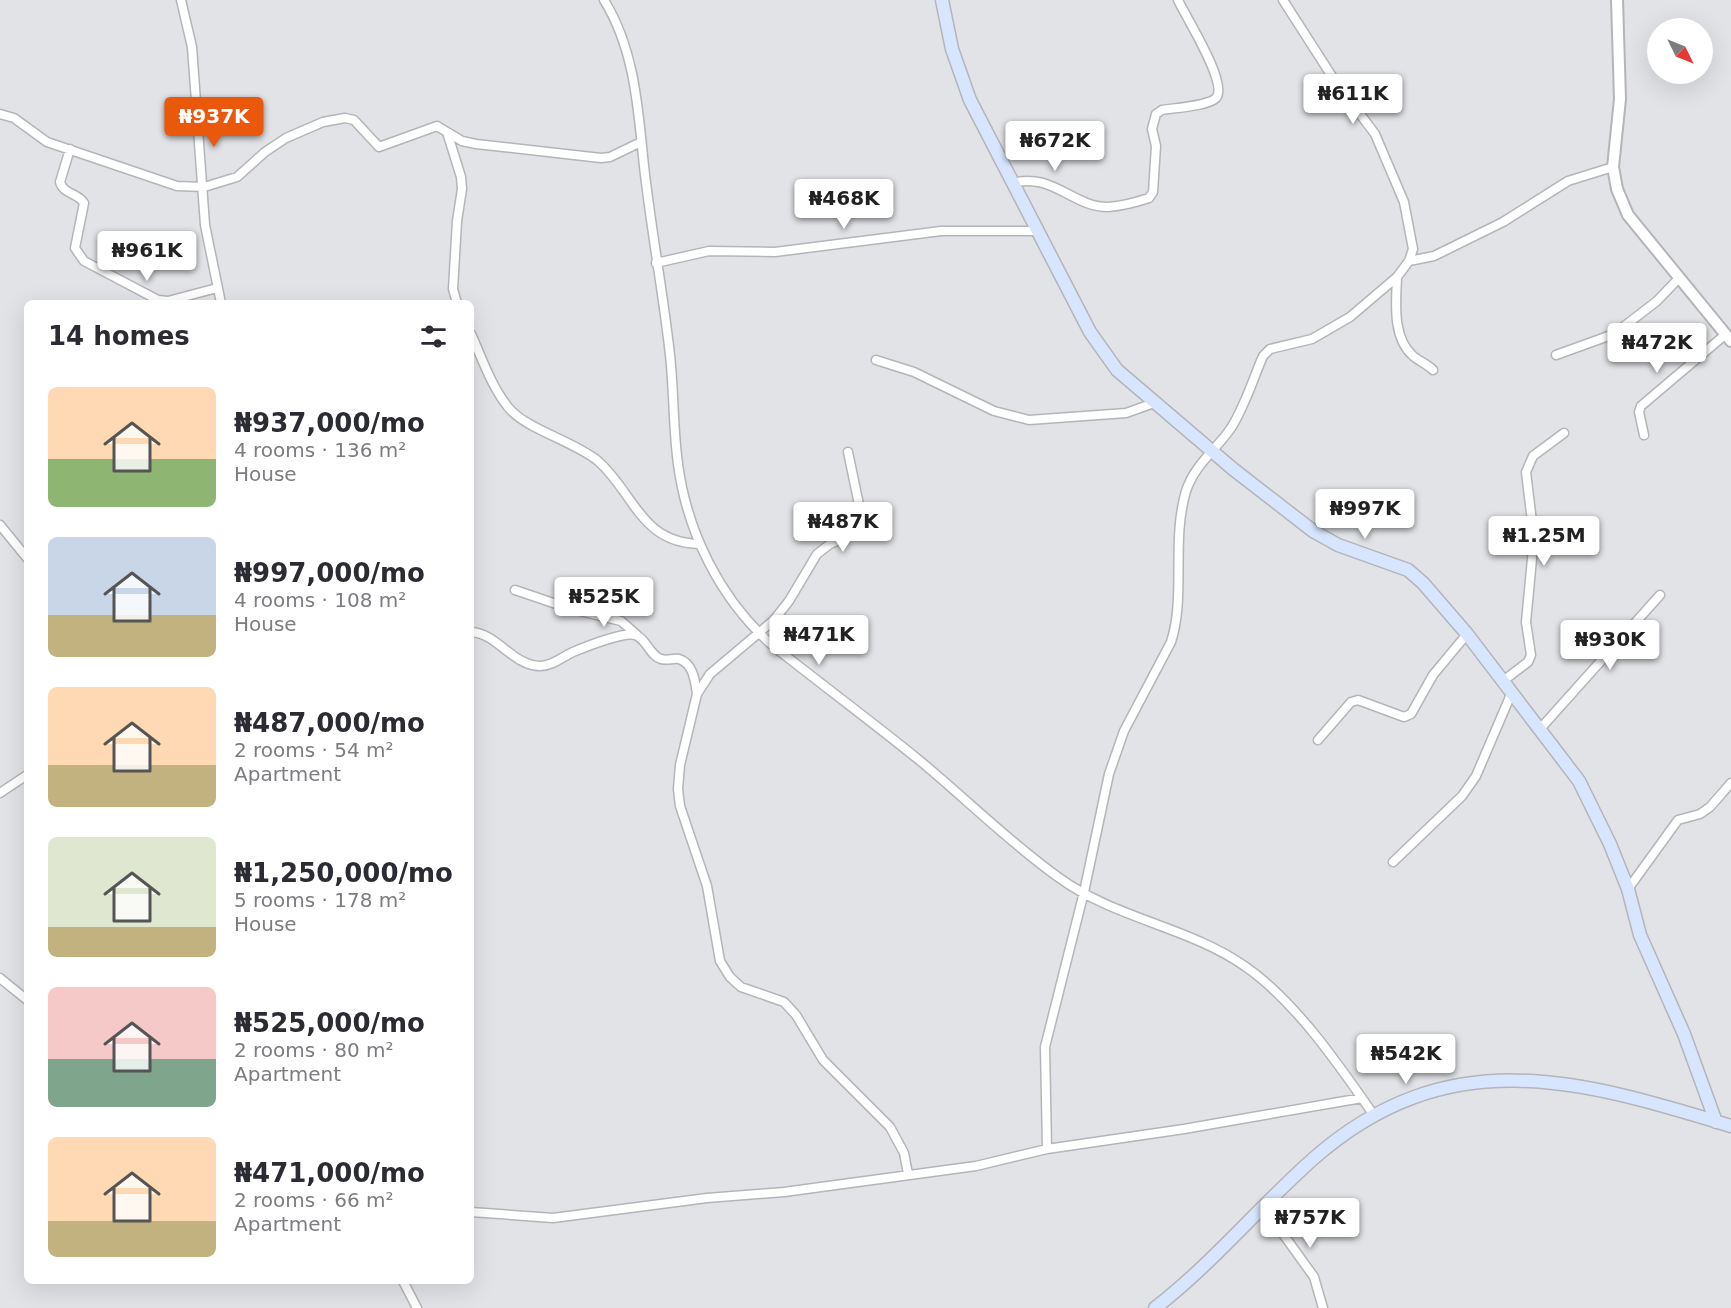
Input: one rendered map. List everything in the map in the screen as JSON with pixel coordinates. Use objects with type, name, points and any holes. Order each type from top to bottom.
[{"type":"main road","points":[[942,0],[962,81],[1036,231],[1104,352],[1117,369],[1154,403],[1313,531],[1338,545],[1408,570],[1423,583],[1467,634],[1579,781],[1610,843],[1628,889],[1640,935],[1684,1034],[1716,1122]]},
{"type":"main road","points":[[1155,1308],[1312,1159],[1373,1114],[1420,1095],[1449,1088],[1515,1079],[1578,1086],[1731,1126]]},
{"type":"street","points":[[181,0],[192,47],[205,225],[221,300]]},
{"type":"street","points":[[604,0],[618,22],[635,84],[656,263],[670,355],[678,464],[689,519],[699,544],[731,598],[757,632],[918,760],[1059,878],[1126,915],[1197,941],[1246,966],[1277,994],[1337,1061],[1373,1114]]},
{"type":"street","points":[[1012,183],[1026,179],[1042,181],[1073,197],[1107,207],[1149,198],[1153,192],[1156,146],[1153,121],[1156,114],[1162,110],[1207,103],[1216,99],[1219,93],[1219,86],[1203,48],[1178,0]]},
{"type":"street","points":[[1047,1149],[1045,1047],[1084,892],[1109,774],[1118,747],[1175,628],[1177,542],[1186,492],[1194,473],[1231,429],[1263,356],[1270,349],[1312,339],[1350,317],[1397,278],[1409,261],[1413,249],[1404,202],[1375,134],[1333,78],[1283,0]]},
{"type":"street","points":[[1617,0],[1620,99],[1613,167],[1617,189],[1628,215],[1728,338],[1641,406],[1639,412],[1644,435]]},
{"type":"street","points":[[0,114],[15,118],[47,142],[177,186],[204,187],[237,177],[272,147],[323,122],[345,118],[354,120],[379,147],[437,126],[462,141],[476,144],[601,158],[610,157],[641,142]]},
{"type":"street","points":[[447,132],[461,177],[462,189],[457,221],[453,289],[456,300]]},
{"type":"street","points":[[70,149],[60,182],[64,190],[84,203],[75,248],[84,261],[158,300]]},
{"type":"street","points":[[1409,261],[1434,256],[1503,222],[1568,181],[1613,167]]},
{"type":"street","points":[[656,263],[709,251],[775,252],[941,231],[1036,231]]},
{"type":"street","points":[[1397,278],[1398,329],[1403,342],[1413,356],[1433,370]]},
{"type":"street","points":[[1556,355],[1614,334],[1657,301],[1679,279]]},
{"type":"street","points":[[175,300],[218,288]]},
{"type":"street","points":[[474,341],[498,394],[515,415],[595,459],[646,522],[668,540],[699,544]]},
{"type":"street","points":[[876,360],[914,372],[993,411],[1029,420],[1126,413],[1154,403]]},
{"type":"street","points":[[1503,681],[1528,662],[1531,655],[1526,622],[1534,531],[1526,472],[1533,456],[1564,433]]},
{"type":"street","points":[[848,452],[862,519],[860,527],[854,534],[830,544],[817,554],[789,601],[774,620],[710,674],[697,694],[680,765],[678,789],[680,806],[707,886],[720,961],[730,977],[741,987],[784,1002],[796,1015],[823,1060],[890,1127],[904,1153],[908,1174]]},
{"type":"street","points":[[0,525],[24,554]]},
{"type":"street","points":[[515,590],[568,609],[621,621],[645,642],[655,656],[664,661],[679,659],[688,665],[694,676],[697,694]]},
{"type":"street","points":[[1540,729],[1660,595]]},
{"type":"street","points":[[474,633],[486,635],[520,658],[538,666],[547,665],[573,652],[627,634],[637,635]]},
{"type":"street","points":[[1318,740],[1351,702],[1358,700],[1404,717],[1411,714],[1433,675],[1467,634]]},
{"type":"street","points":[[1393,862],[1462,796],[1476,776],[1512,692]]},
{"type":"street","points":[[0,793],[24,778]]},
{"type":"street","points":[[1628,889],[1678,820],[1700,814],[1710,807],[1731,783]]},
{"type":"street","points":[[0,978],[24,998]]},
{"type":"street","points":[[474,1212],[553,1218],[707,1198],[784,1192],[976,1166],[1047,1149],[1184,1129],[1362,1098]]},
{"type":"street","points":[[1263,1206],[1314,1277],[1323,1308]]},
{"type":"street","points":[[405,1284],[417,1308]]}]
